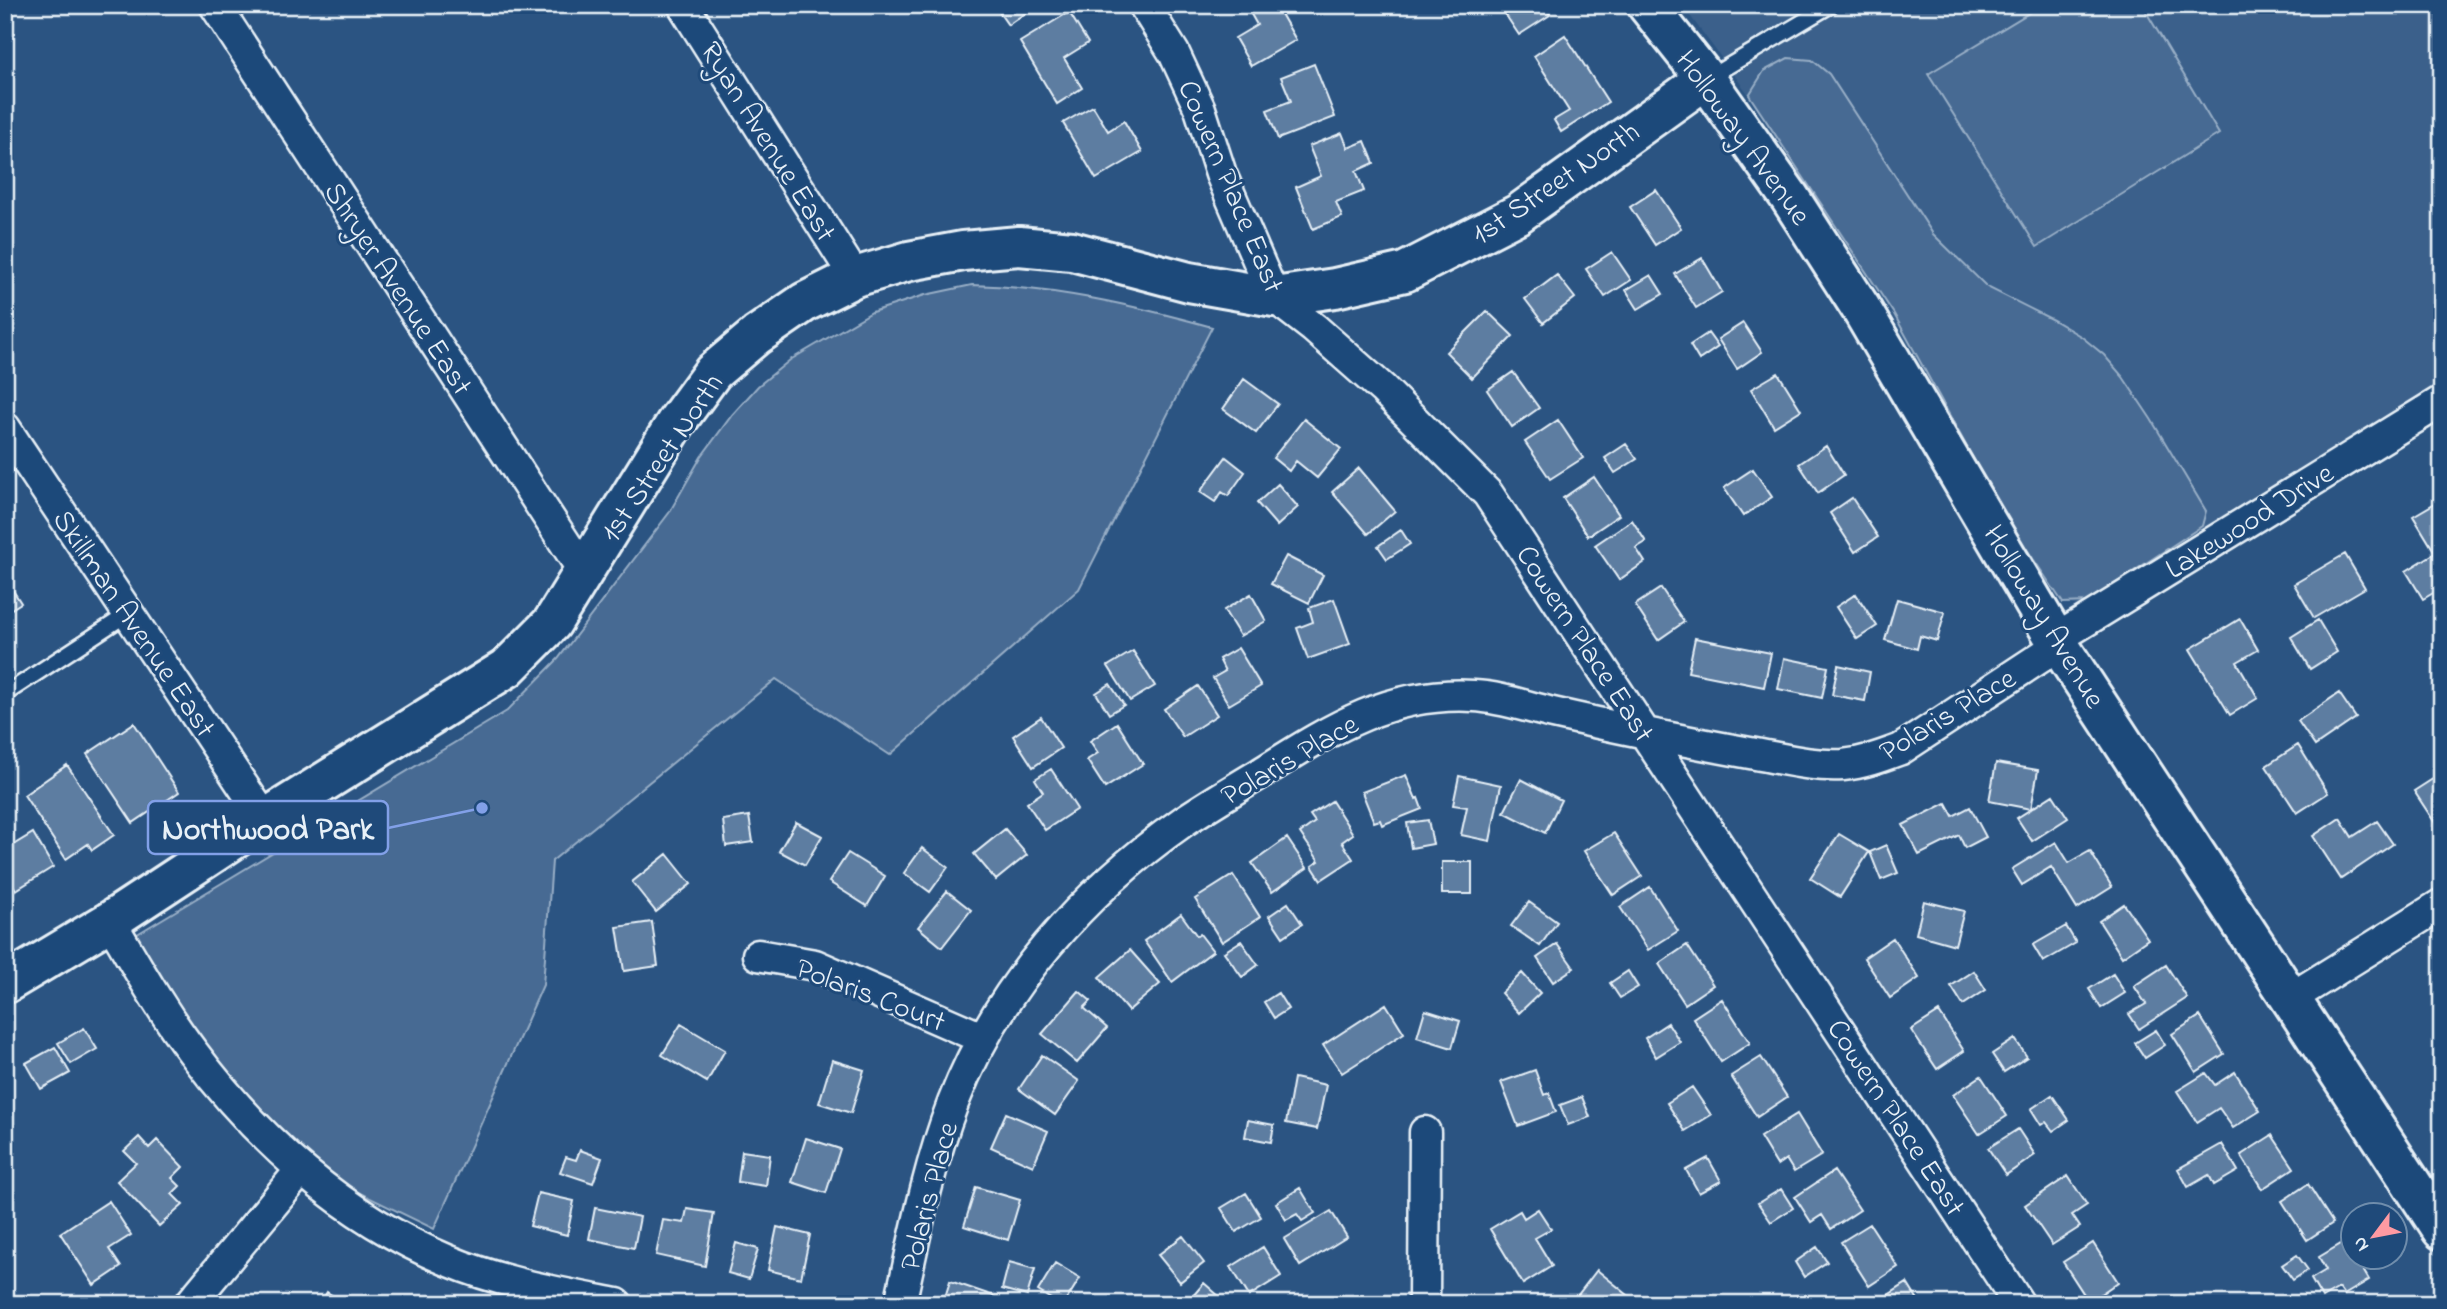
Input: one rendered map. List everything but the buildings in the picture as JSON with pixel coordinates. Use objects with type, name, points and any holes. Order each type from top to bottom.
[{"type":"street","name":"Shryer Avenue East","points":[[215,5],[584,572]]},
{"type":"street","name":"Ryan Avenue East","points":[[682,5],[855,276]]},
{"type":"street","name":"Cowern Place East","points":[[1144,5],[1174,53],[1200,109],[1221,174],[1274,297],[1383,388],[1488,494],[2019,1304]]},
{"type":"street","name":"Holloway Avenue","points":[[1647,5],[1706,79],[1790,198],[1860,307],[2057,642],[2442,1230]]},
{"type":"street","name":"1st Street North","points":[[5,984],[110,921],[265,819],[507,668],[552,623],[675,424],[713,372],[757,335],[805,302],[855,276],[909,261],[963,251],[1020,246],[1072,251],[1189,282],[1274,297],[1335,288],[1405,272],[1518,214],[1706,79]]},
{"type":"street","name":"Lakewood Drive","points":[[2057,642],[2066,633],[2442,401]]},
{"type":"street","name":"Skillman Avenue East","points":[[5,428],[265,819]]},
{"type":"street","name":"Polaris Place","points":[[900,1304],[932,1165],[954,1100],[982,1038],[1035,961],[1073,916],[1123,869],[1184,821],[1322,734],[1362,714],[1399,702],[1438,696],[1477,696],[1645,734],[1818,764],[1845,765],[1874,759],[1901,748],[2047,653],[2057,642]]},
{"type":"street","points":[[2291,999],[2442,904]]},
{"type":"street","points":[[110,921],[191,1051],[248,1118],[301,1170],[337,1199],[386,1230],[447,1260],[506,1280],[617,1304]]},
{"type":"street","name":"Polaris Court","points":[[758,955],[815,965],[982,1038]]},
{"type":"street","points":[[1424,1304],[1425,1132]]},
{"type":"street","points":[[190,1304],[301,1170]]},
{"type":"lane","points":[[1706,79],[1830,5]]},
{"type":"lane","points":[[5,694],[129,613]]},
{"type":"shaded area","points":[[1682,5],[2442,5],[2442,381],[2080,606],[2062,603],[2021,538],[1873,282],[1752,99]]},
{"type":"shaded area","points":[[2042,5],[2142,5],[2219,134],[2037,247],[1928,74]]},
{"type":"shaded area","points":[[1788,58],[1812,60],[1829,74],[1933,234],[1987,287],[2053,320],[2082,337],[2104,355],[2123,377],[2151,419],[2206,511],[2202,526],[2087,602],[2063,603],[2007,520],[1894,314],[1749,95],[1764,71]]},
{"type":"shaded area","points":[[972,285],[1033,289],[1093,298],[1212,327],[1079,589],[890,755],[776,679],[552,861],[543,985],[434,1229],[339,1183],[273,1126],[203,1052],[129,939],[507,711],[558,659],[669,513],[701,457],[732,415],[758,386],[790,360],[872,312],[925,295]]},
{"type":"place","name":"Northwood Park","points":[[482,808]]}]
